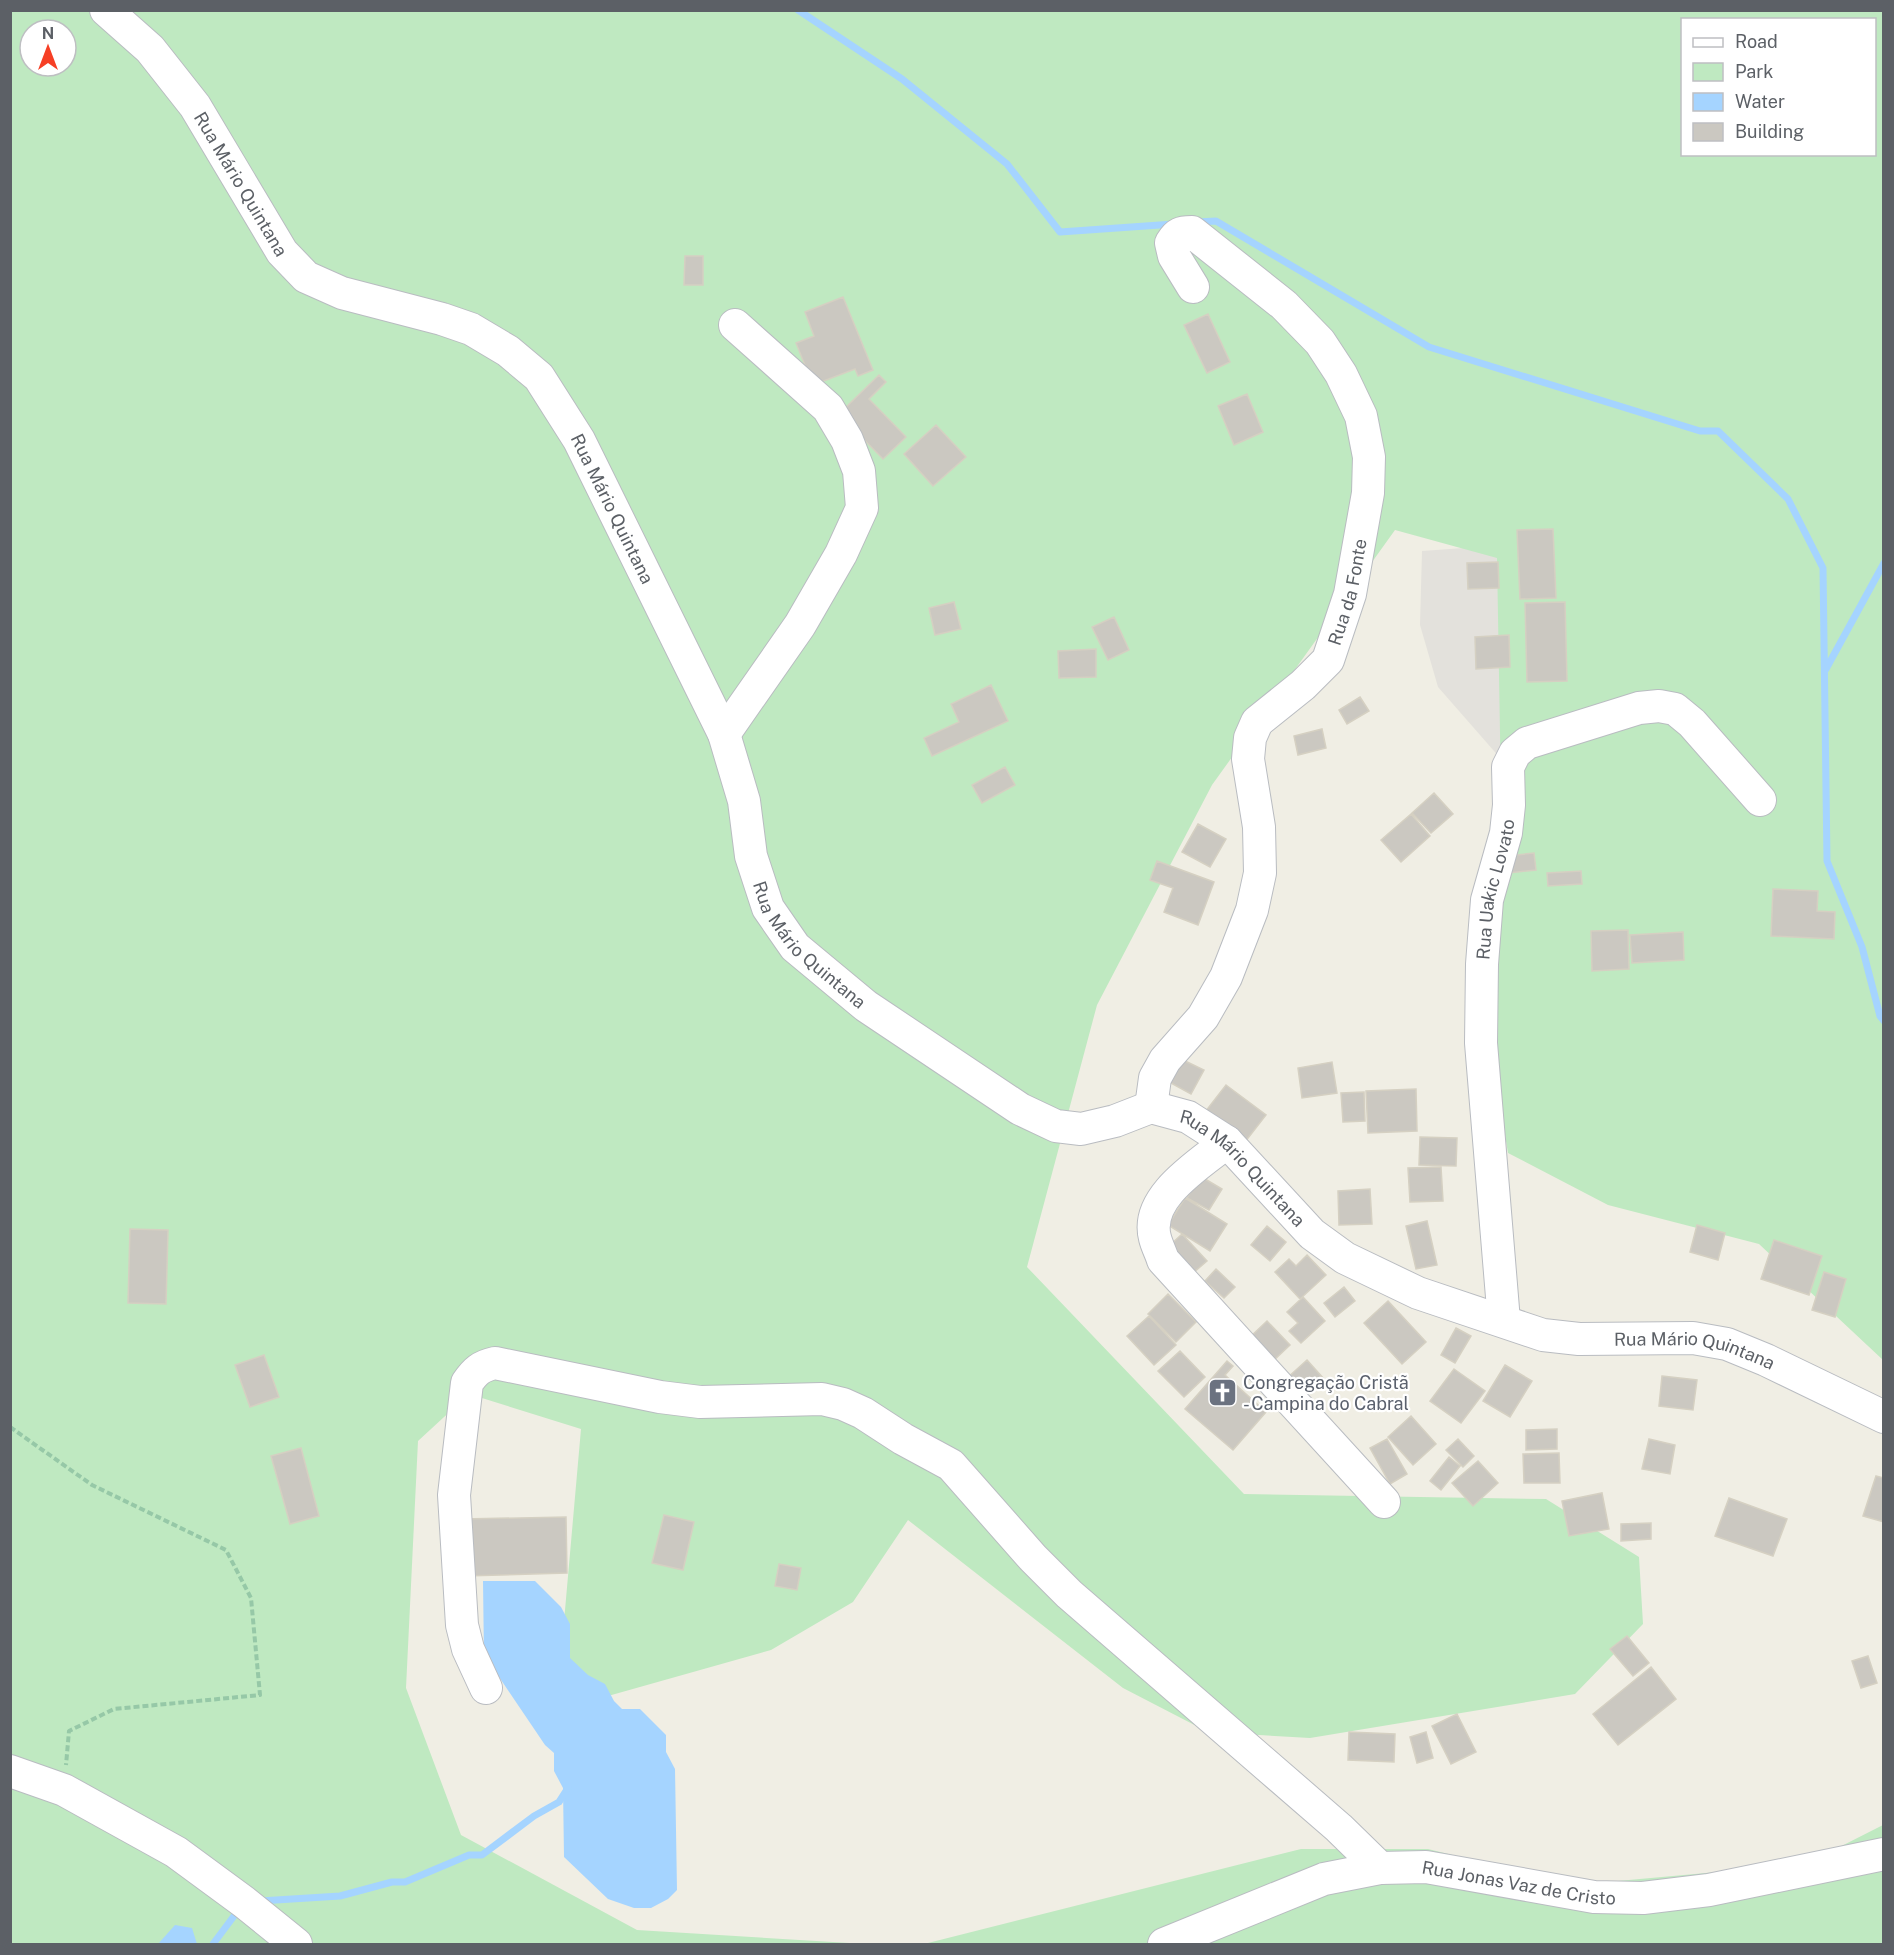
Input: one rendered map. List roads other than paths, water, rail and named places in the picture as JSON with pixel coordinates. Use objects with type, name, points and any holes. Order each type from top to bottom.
[{"type":"street","name":"Rua Mário Quintana","points":[[106,10],[150,49],[195,106],[282,252],[306,277],[342,293],[442,319],[471,329],[508,351],[539,378],[579,440],[724,734],[744,801],[751,856],[768,908],[795,946],[866,1006],[1020,1109],[1056,1126],[1081,1129],[1115,1121],[1151,1107],[1188,1118],[1227,1142],[1312,1234],[1344,1258],[1418,1293],[1543,1335],[1579,1339],[1693,1338],[1727,1344],[1766,1360],[1884,1417]]},
{"type":"street","name":"Rua da Fonte","points":[[1151,1107],[1155,1078],[1165,1060],[1203,1017],[1226,977],[1252,910],[1260,873],[1259,827],[1248,759],[1250,738],[1257,722],[1303,685],[1328,660],[1350,594],[1368,494],[1368,457],[1361,416],[1341,374],[1320,342],[1284,305],[1192,231],[1182,231],[1171,243],[1174,256],[1193,287]]},
{"type":"street","points":[[724,734],[800,625],[841,554],[862,508],[859,471],[847,440],[828,408],[735,325]]},
{"type":"street","name":"Rua Uakic Lovato","points":[[1504,1321],[1481,1043],[1482,964],[1487,900],[1506,833],[1509,805],[1508,767],[1515,753],[1527,744],[1639,708],[1659,706],[1675,709],[1692,723],[1760,800]]},
{"type":"street","points":[[1227,1142],[1167,1191],[1155,1214],[1154,1236],[1163,1260],[1384,1502]]},
{"type":"street","points":[[486,1688],[468,1649],[462,1625],[454,1495],[467,1383],[474,1372],[484,1365],[495,1363],[660,1398],[700,1402],[822,1399],[843,1404],[863,1413],[903,1439],[951,1465],[1033,1558],[1070,1594],[1339,1828],[1380,1868]]},
{"type":"street","points":[[10,1771],[64,1790],[176,1852],[296,1944]]},
{"type":"street","name":"Rua Jonas Vaz de Cristo","points":[[1164,1944],[1324,1879],[1380,1868],[1426,1867],[1594,1897],[1643,1898],[1709,1890],[1884,1854]]},
{"type":"water","points":[[483,1581],[535,1581],[561,1607],[570,1624],[570,1658],[588,1675],[605,1684],[614,1701],[622,1709],[640,1709],[666,1735],[666,1752],[675,1769],[677,1890],[668,1899],[651,1908],[634,1908],[608,1899],[564,1857],[563,1788],[554,1771],[554,1753],[545,1745],[493,1668],[484,1659]]},
{"type":"water","points":[[175,1925],[192,1928],[197,1944],[158,1944]]},
{"type":"waterway","points":[[798,10],[902,79],[1007,164],[1060,232],[1174,224]]},
{"type":"waterway","points":[[1197,222],[1216,221],[1429,347],[1700,431],[1718,431],[1788,499],[1823,568],[1827,861],[1862,947],[1880,1016],[1884,1021]]},
{"type":"waterway","points":[[1826,669],[1884,563]]},
{"type":"waterway","points":[[260,1901],[340,1896],[392,1882],[405,1882],[469,1855],[482,1855],[534,1816],[559,1802],[568,1788]]},
{"type":"waterway","points":[[213,1944],[240,1908]]},
{"type":"place","name":"Congregação Cristã - Campina do Cabral","points":[[1222,1392]]}]
